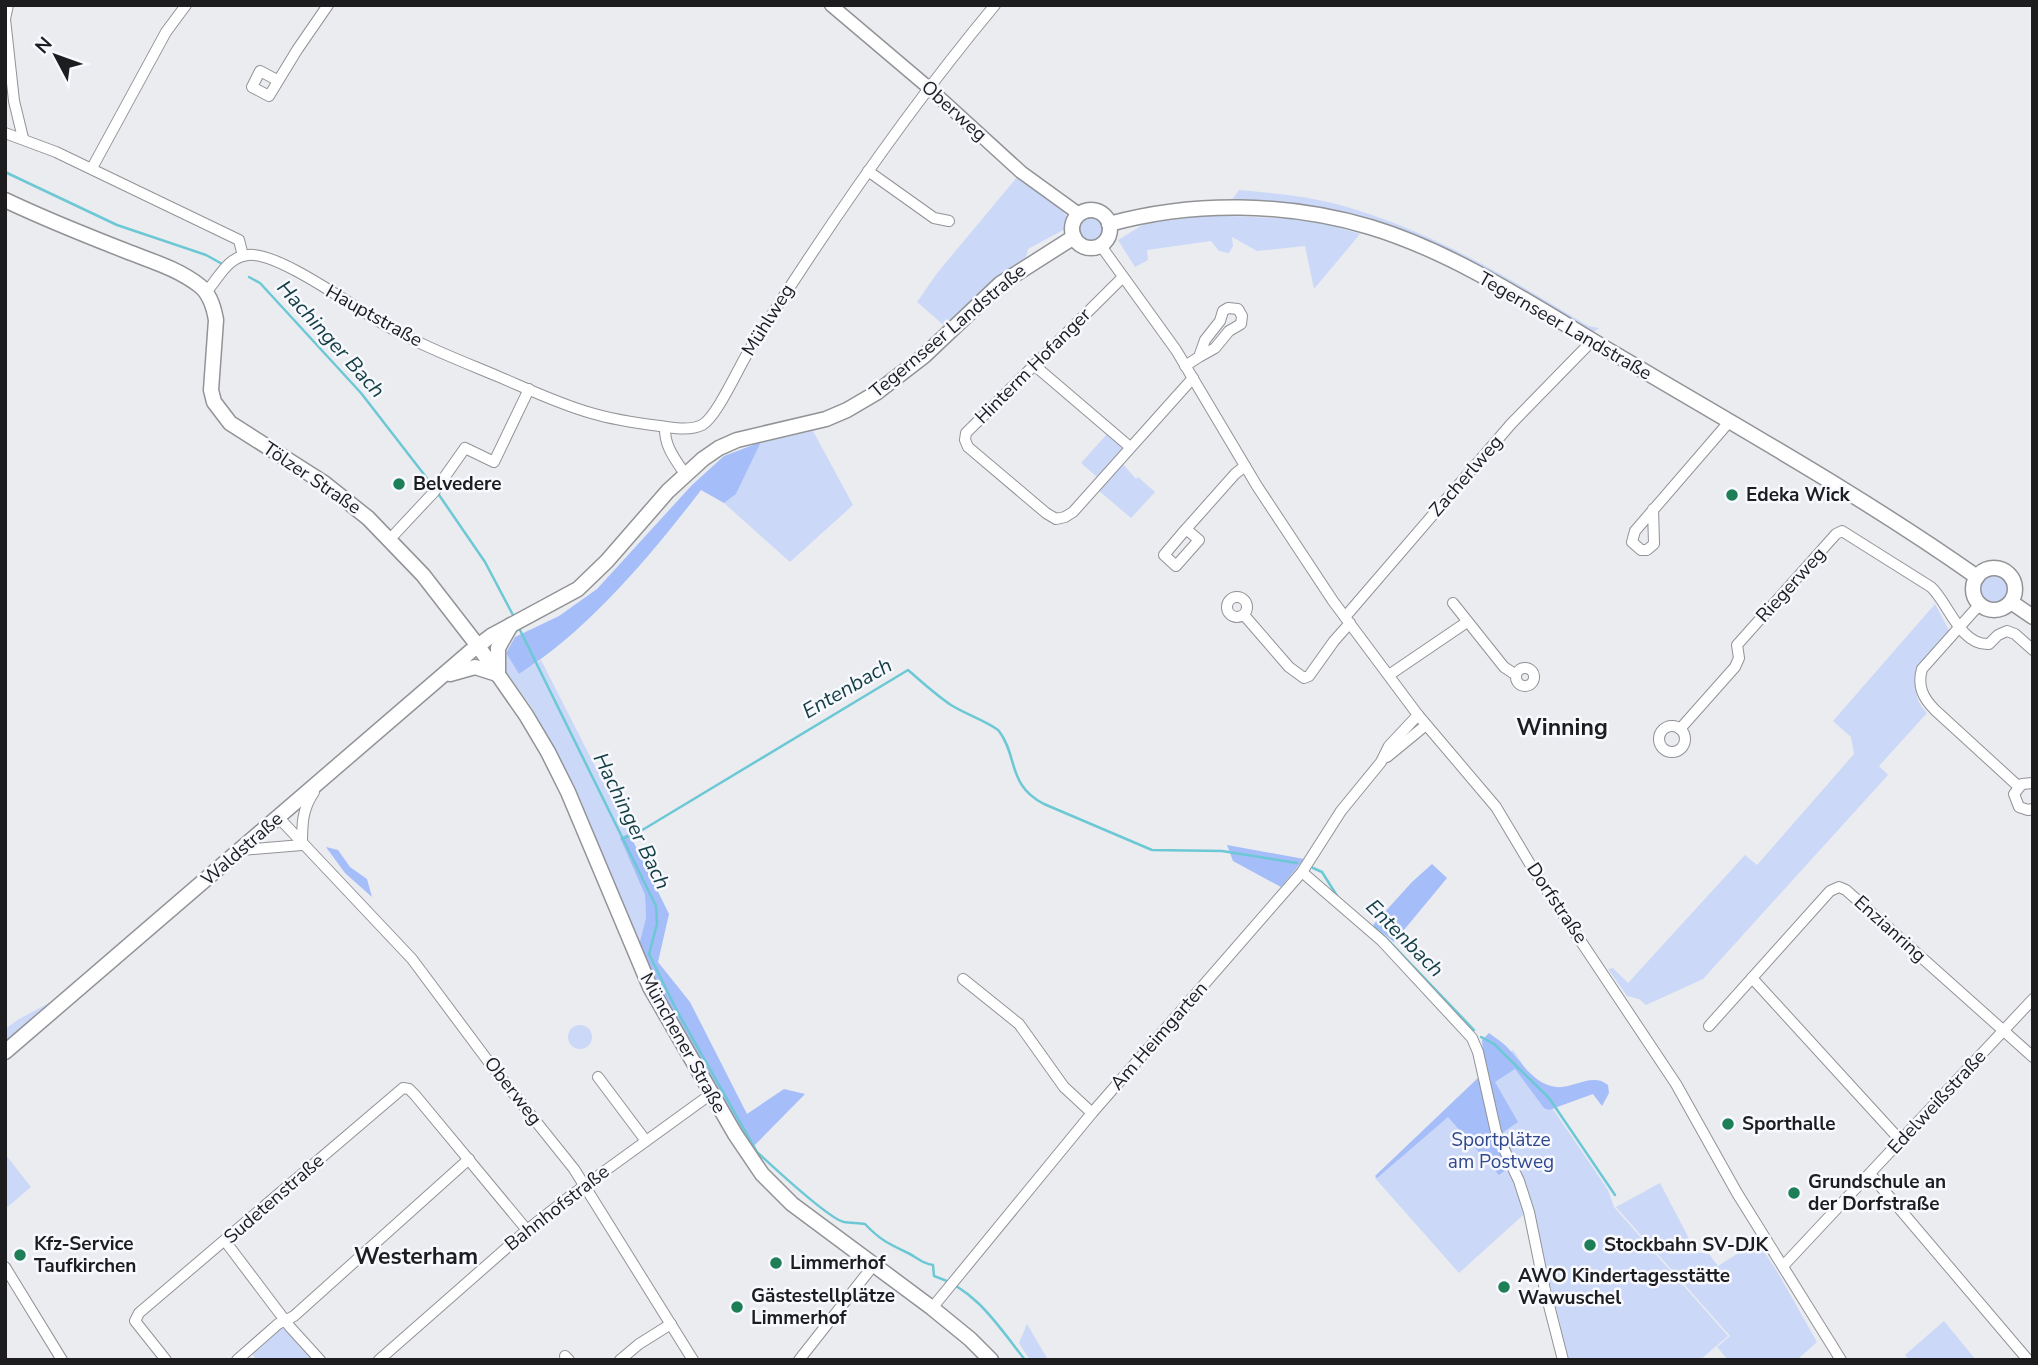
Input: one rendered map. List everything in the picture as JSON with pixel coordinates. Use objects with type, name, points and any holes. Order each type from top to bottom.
[{"type":"main road","points":[[5,200],[168,267],[206,292]]},
{"type":"main road","name":"Tegernseer Landstraße","points":[[1109,224],[1157,213],[1211,208],[1277,209],[1332,217],[1379,230],[1431,250],[1479,275],[1880,512],[1978,578]]},
{"type":"main road","points":[[1085,211],[1097,211],[1109,224],[1108,236],[1101,246],[1085,248],[1073,237],[1072,227],[1079,214],[1085,211]]},
{"type":"main road","name":"Tegernseer Landstraße","points":[[478,646],[512,624],[563,599],[592,577],[685,474],[719,448],[737,440],[826,419],[876,393],[924,356],[1000,284],[1073,237]]},
{"type":"main road","name":"Tölzer Straße","points":[[206,292],[216,320],[211,390],[219,410],[230,423],[300,467],[368,517],[423,575],[478,646]]},
{"type":"main road","points":[[2001,569],[2007,572],[2014,583],[2014,596],[2011,601],[2005,608],[1987,609],[1974,594],[1978,578],[1988,570],[2001,569]]},
{"type":"main road","points":[[2011,601],[2033,617]]},
{"type":"main road","points":[[440,678],[475,667],[498,675],[498,648],[512,624]]},
{"type":"main road","points":[[440,678],[456,659],[463,644],[463,626]]},
{"type":"main road","name":"Münchener Straße","points":[[478,646],[526,715],[553,762],[650,987],[752,1161],[792,1204],[932,1308],[970,1339],[990,1360]]},
{"type":"main road","name":"Waldstraße","points":[[5,1052],[478,646]]},
{"type":"street","points":[[8,5],[5,19],[14,101],[23,138]]},
{"type":"street","points":[[92,168],[166,32],[186,5]]},
{"type":"street","points":[[277,80],[328,5]]},
{"type":"street","name":"Oberweg","points":[[831,5],[929,88],[1021,172],[1079,214]]},
{"type":"street","name":"Mühlweg","points":[[648,424],[697,427],[709,419],[780,301],[868,170],[995,5]]},
{"type":"street","points":[[5,132],[92,168],[239,240],[243,256],[228,264],[206,292]]},
{"type":"street","points":[[868,170],[934,218],[950,221]]},
{"type":"street","name":"Dorfstraße","points":[[1101,246],[1185,366],[1245,466],[1347,620],[1426,726],[1496,807],[1536,874],[1676,1084],[1737,1194],[1784,1265],[1841,1360]]},
{"type":"street","name":"Hauptstraße","points":[[243,256],[255,254],[286,265],[393,330],[529,389],[591,414],[648,424]]},
{"type":"street","name":"Hinterm Hofanger","points":[[1123,277],[966,433],[968,447],[1056,519],[1073,513],[1193,379]]},
{"type":"street","points":[[1185,366],[1215,348],[1229,331],[1241,324],[1242,316],[1238,309],[1228,308],[1223,311],[1220,321],[1205,340],[1199,357]]},
{"type":"street","name":"Zacherlweg","points":[[1244,615],[1289,667],[1304,678],[1309,676],[1347,620],[1511,424],[1592,341]]},
{"type":"street","points":[[1034,365],[1130,447]]},
{"type":"street","points":[[390,540],[436,490],[465,448],[495,462],[529,389]]},
{"type":"street","points":[[1653,509],[1729,422]]},
{"type":"street","points":[[665,427],[665,437],[672,455],[685,474]]},
{"type":"street","points":[[1186,529],[1245,466]]},
{"type":"street","name":"Riegerweg","points":[[1679,729],[1735,667],[1739,658],[1737,645],[1836,534],[1842,531],[1940,594],[1949,615],[1960,626]]},
{"type":"street","points":[[1453,603],[1503,667],[1516,675]]},
{"type":"street","points":[[1980,604],[1922,669],[1919,678],[1921,690],[1935,710],[2018,786]]},
{"type":"street","points":[[1389,675],[1467,622]]},
{"type":"street","points":[[1960,626],[1974,641],[1982,644],[1989,644],[2007,631],[2012,632],[2033,650]]},
{"type":"street","name":"Am Heimgarten","points":[[932,1308],[1092,1113],[1302,872],[1341,811],[1381,762],[1389,747],[1418,715]]},
{"type":"street","name":"Am Heimgarten","points":[[1381,762],[1426,726]]},
{"type":"street","points":[[242,850],[302,845],[302,821],[307,802],[323,779]]},
{"type":"street","points":[[2033,783],[2025,782],[2018,786],[2014,794],[2016,803],[2023,809],[2033,809]]},
{"type":"street","name":"Oberweg","points":[[279,818],[412,958],[585,1185],[693,1360]]},
{"type":"street","points":[[1302,872],[1382,941],[1472,1038],[1478,1052],[1496,1132],[1519,1181],[1529,1212],[1563,1360]]},
{"type":"street","name":"Enzianring","points":[[1709,1026],[1830,891],[1839,887],[1846,890],[2004,1031]]},
{"type":"street","points":[[1752,978],[1901,1141]]},
{"type":"street","points":[[963,979],[1019,1024],[1064,1087],[1092,1113]]},
{"type":"street","name":"Edelweißstraße","points":[[1784,1265],[2033,999]]},
{"type":"street","points":[[2004,1031],[2033,1057]]},
{"type":"street","points":[[598,1077],[646,1141]]},
{"type":"street","name":"Sudetenstraße","points":[[166,1360],[135,1321],[139,1313],[403,1088],[409,1089],[469,1159]]},
{"type":"street","name":"Bahnhofstraße","points":[[379,1360],[527,1230],[711,1094]]},
{"type":"street","points":[[237,1360],[301,1309],[469,1159],[527,1230]]},
{"type":"street","points":[[1870,1174],[2028,1360]]},
{"type":"street","points":[[225,1241],[285,1321],[320,1360]]},
{"type":"street","points":[[5,1267],[62,1360]]},
{"type":"street","points":[[803,1359],[869,1271]]},
{"type":"street","points":[[620,1360],[639,1344],[671,1324]]},
{"type":"green space","points":[[1018,176],[1063,211],[1069,220],[1067,228],[1028,249],[1026,257],[1002,274],[947,328],[917,302],[938,272]]},
{"type":"green space","points":[[1239,190],[1328,202],[1373,215],[1468,257],[1588,326],[1599,328],[1592,333],[1424,242],[1231,201]]},
{"type":"green space","points":[[1091,215],[1101,219],[1105,229],[1101,239],[1091,243],[1081,239],[1077,229],[1081,219]]},
{"type":"green space","points":[[1211,215],[1293,219],[1330,225],[1360,234],[1314,289],[1305,246],[1257,251],[1232,237],[1233,246],[1229,253],[1219,251],[1211,241],[1147,250],[1148,260],[1135,267],[1118,240],[1144,224]]},
{"type":"green space","points":[[813,431],[853,505],[790,562],[724,503],[736,494],[761,442]]},
{"type":"green space","points":[[1108,433],[1124,447],[1097,477],[1081,463]]},
{"type":"green space","points":[[1122,463],[1136,479],[1138,477],[1155,492],[1131,518],[1098,490]]},
{"type":"green space","points":[[1994,572],[2005,577],[2010,588],[2005,599],[1994,604],[1983,599],[1978,588],[1983,577]]},
{"type":"green space","points":[[1935,604],[1950,632],[1927,661],[1917,681],[1919,702],[1927,713],[1879,766],[1888,775],[1703,979],[1646,1005],[1639,999],[1627,996],[1608,969],[1613,968],[1628,983],[1745,855],[1757,865],[1854,754],[1851,737],[1833,721]]},
{"type":"green space","points":[[506,653],[519,674],[541,660],[629,833],[620,838],[645,895],[646,918],[639,945],[575,787],[532,708],[506,672]]},
{"type":"green space","points":[[49,1003],[48,1008],[5,1044],[5,1029]]},
{"type":"green space","points":[[580,1025],[588,1029],[592,1037],[588,1045],[580,1049],[572,1045],[568,1037],[572,1029]]},
{"type":"green space","name":"Sportplätze am Postweg","points":[[1513,1050],[1608,1190],[1614,1207],[1728,1336],[1700,1360],[1569,1360],[1531,1208],[1459,1273],[1375,1178]]},
{"type":"green space","points":[[5,1154],[31,1187],[5,1209]]},
{"type":"green space","points":[[1660,1183],[1696,1252],[1709,1254],[1718,1266],[1757,1241],[1817,1342],[1797,1360],[1728,1360],[1717,1347],[1730,1336],[1616,1207]]},
{"type":"green space","points":[[1944,1321],[1976,1360],[1909,1360],[1905,1355]]},
{"type":"green space","points":[[1027,1324],[1048,1360],[1030,1360],[1019,1343]]},
{"type":"green space","points":[[279,1327],[283,1327],[312,1360],[257,1360],[250,1352]]},
{"type":"shaded area","points":[[761,442],[736,494],[724,503],[701,490],[618,590],[570,636],[519,674],[506,653],[515,637],[559,616],[597,589],[692,485],[724,456]]},
{"type":"shaded area","points":[[629,833],[669,914],[658,962],[690,1002],[747,1114],[784,1089],[805,1094],[750,1150],[655,985],[639,945],[646,918],[645,895],[620,838]]},
{"type":"shaded area","points":[[1227,845],[1304,859],[1281,887],[1233,861]]},
{"type":"shaded area","points":[[326,847],[338,850],[350,867],[367,879],[372,897],[345,873]]},
{"type":"shaded area","points":[[1432,864],[1447,878],[1394,942],[1373,925]]},
{"type":"shaded area","points":[[1489,1033],[1506,1046],[1534,1077],[1548,1085],[1563,1087],[1589,1080],[1602,1081],[1608,1085],[1609,1093],[1602,1106],[1593,1094],[1549,1110],[1544,1108],[1515,1069],[1495,1082],[1518,1122],[1502,1133],[1484,1071],[1482,1040]]},
{"type":"shaded area","points":[[1480,1076],[1493,1133],[1507,1169],[1499,1175],[1448,1117],[1377,1178],[1375,1176]]},
{"type":"waterway","name":"Hachinger Bach","points":[[5,172],[117,225],[206,255],[224,265]]},
{"type":"waterway","name":"Hachinger Bach","points":[[249,277],[260,283],[361,393],[433,486]]},
{"type":"waterway","name":"Hachinger Bach","points":[[437,492],[485,562],[514,617]]},
{"type":"waterway","name":"Hachinger Bach","points":[[518,626],[656,906],[657,924],[649,954],[677,1011],[757,1152],[836,1219],[865,1224],[885,1241],[922,1262],[933,1265],[934,1276],[962,1290],[986,1310],[1025,1360]]},
{"type":"waterway","name":"Entenbach","points":[[622,839],[644,829],[908,670],[951,705],[999,731],[1024,788],[1044,804],[1152,850],[1222,851],[1297,863]]},
{"type":"waterway","name":"Entenbach","points":[[1313,868],[1322,872],[1339,899]]},
{"type":"waterway","name":"Entenbach","points":[[1374,927],[1474,1030]]},
{"type":"waterway","points":[[1481,1037],[1494,1044],[1549,1098],[1615,1195]]},
{"type":"place","name":"Belvedere","points":[[399,484]]},
{"type":"place","name":"Edeka Wick","points":[[1732,495]]},
{"type":"place","name":"Sporthalle","points":[[1728,1124]]},
{"type":"place","name":"Grundschule an der Dorfstraße","points":[[1794,1193]]},
{"type":"place","name":"Stockbahn SV-DJK","points":[[1590,1245]]},
{"type":"place","name":"Kfz-Service Taufkirchen","points":[[20,1255]]},
{"type":"place","name":"Limmerhof","points":[[776,1263]]},
{"type":"place","name":"AWO Kindertagesstätte Wawuschel","points":[[1504,1287]]},
{"type":"place","name":"Gästestellplätze Limmerhof","points":[[737,1307]]},
{"type":"district","name":"Winning","points":[[1562,727]]},
{"type":"district","name":"Westerham","points":[[416,1256]]}]
